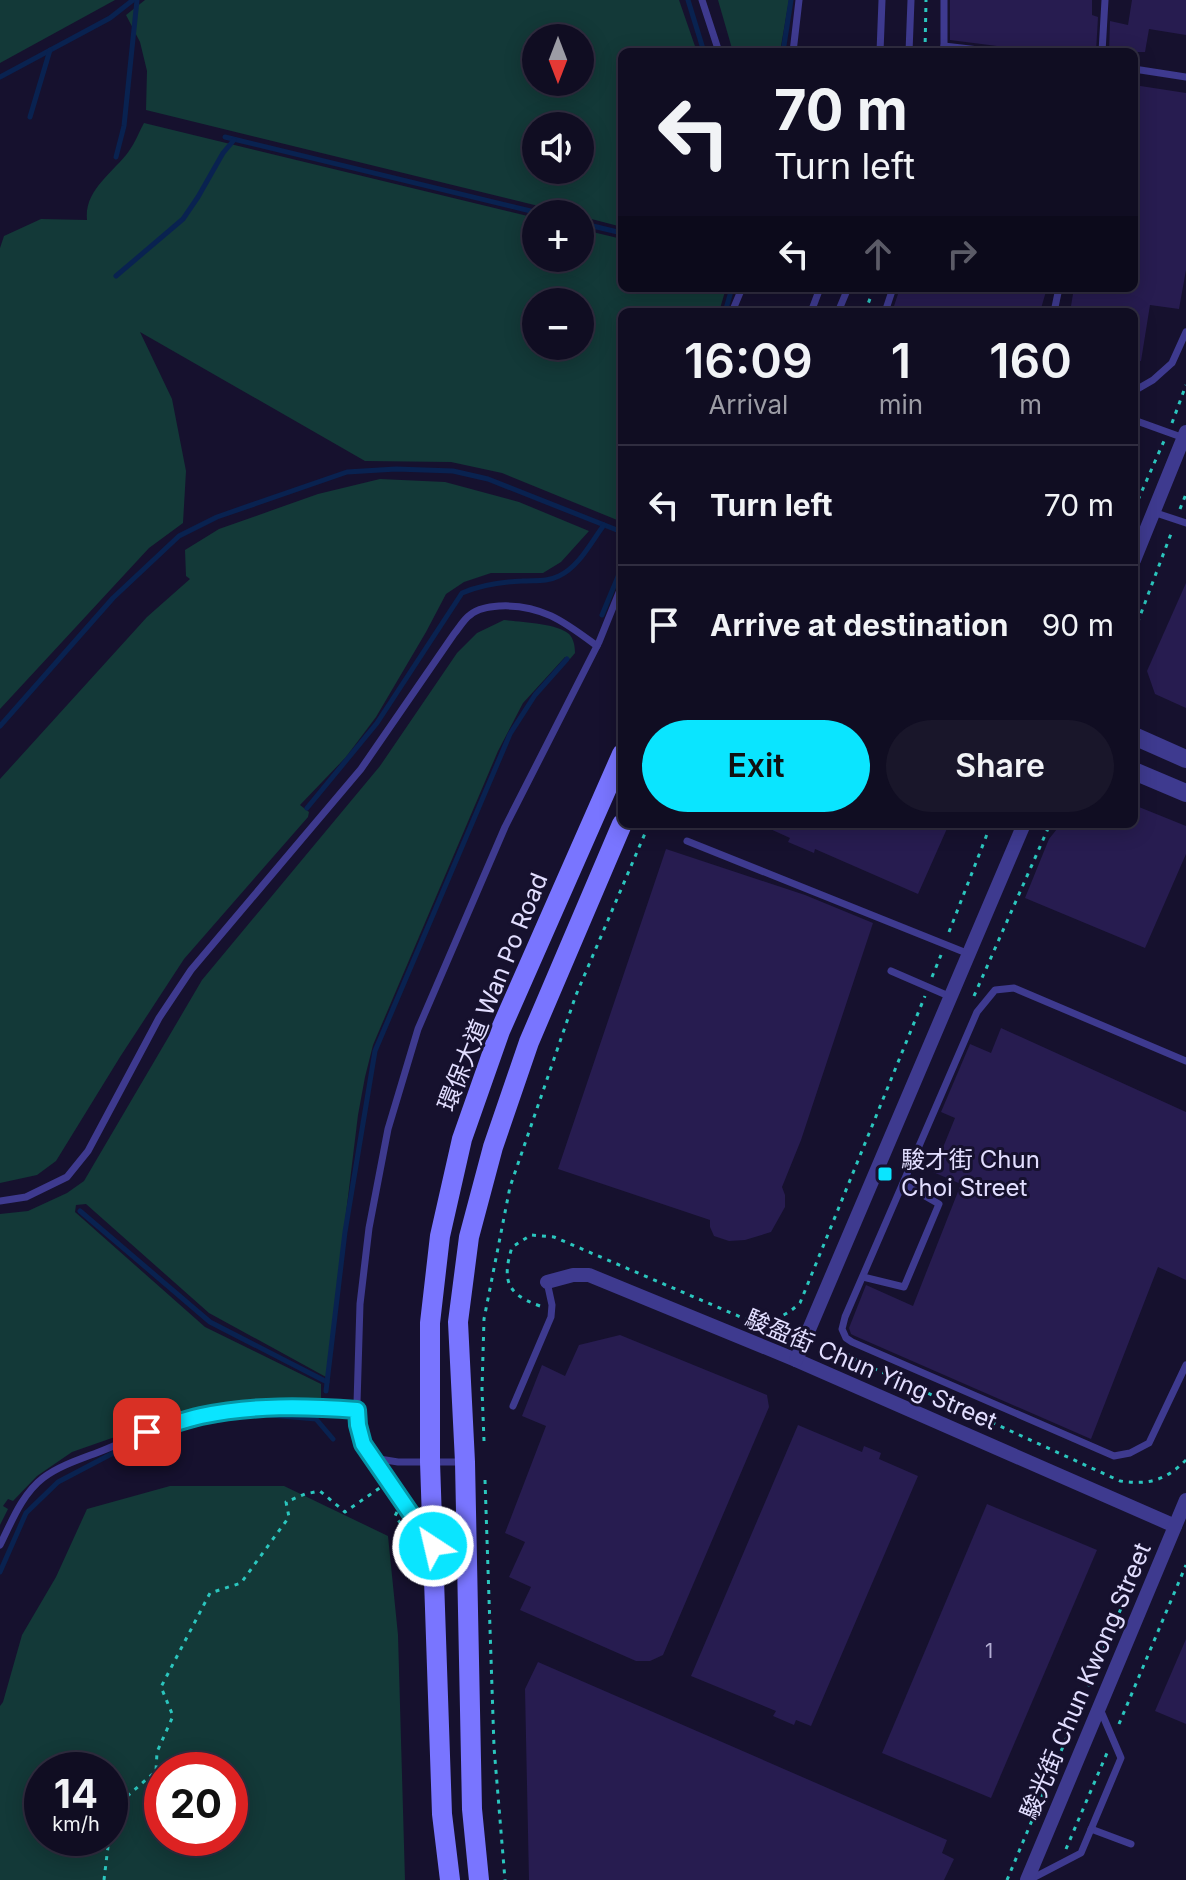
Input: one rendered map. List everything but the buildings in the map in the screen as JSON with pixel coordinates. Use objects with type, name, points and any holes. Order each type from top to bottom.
[{"type":"main road","name":"環保大道 Wan Po Road","points":[[450,1880],[442,1814],[430,1462],[430,1323],[440,1236],[462,1139],[500,1031],[618,763]]},
{"type":"main road","points":[[479,1880],[472,1809],[465,1462],[458,1322],[469,1237],[493,1147],[529,1042],[620,828]]},
{"type":"street","points":[[1138,550],[1185,435]]},
{"type":"street","points":[[1138,738],[1186,759]]},
{"type":"street","points":[[1138,773],[1186,793]]},
{"type":"street","points":[[796,1360],[1022,828]]},
{"type":"street","name":"駿盈街 Chun Ying Street","points":[[547,1282],[573,1275],[589,1275],[796,1360],[1175,1526]]},
{"type":"street","name":"駿光街 Chun Kwong Street","points":[[1028,1880],[1186,1500]]},
{"type":"lane","points":[[702,0],[718,48]]},
{"type":"lane","points":[[793,48],[799,0]]},
{"type":"lane","points":[[880,48],[882,0]]},
{"type":"lane","points":[[909,48],[911,0]]},
{"type":"lane","points":[[944,0],[944,48]]},
{"type":"lane","points":[[1102,48],[1105,0]]},
{"type":"lane","points":[[1138,70],[1186,77]]},
{"type":"lane","points":[[1138,389],[1172,363],[1186,332]]},
{"type":"lane","points":[[1138,422],[1168,433],[1185,435]]},
{"type":"lane","points":[[1153,512],[1186,523]]},
{"type":"lane","points":[[357,1403],[360,1304],[369,1228],[388,1129],[418,1029],[505,827],[597,646],[618,595]]},
{"type":"lane","points":[[0,1201],[26,1197],[67,1177],[88,1151],[159,1018],[191,970],[361,769],[471,614],[489,607],[539,610],[567,624],[597,646]]},
{"type":"lane","points":[[687,841],[969,954]]},
{"type":"lane","points":[[891,971],[951,997]]},
{"type":"lane","points":[[1186,1061],[1014,988],[995,990],[977,1012],[842,1329],[846,1338],[1114,1456],[1130,1453],[1149,1443],[1186,1365]]},
{"type":"lane","points":[[863,1277],[904,1287],[939,1204],[904,1184]]},
{"type":"lane","points":[[513,1406],[551,1317],[547,1282]]},
{"type":"lane","points":[[0,1545],[15,1513],[42,1479],[64,1467],[147,1432],[200,1416],[249,1409],[308,1406],[357,1410],[363,1444],[433,1546]]},
{"type":"lane","points":[[373,1458],[398,1462],[465,1462]]},
{"type":"lane","points":[[1028,1880],[1081,1853],[1121,1758],[1100,1707]]},
{"type":"lane","points":[[1091,1829],[1131,1844]]},
{"type":"path","points":[[925,48],[926,0]]},
{"type":"path","points":[[1138,500],[1186,385]]},
{"type":"path","points":[[1138,621],[1186,494]]},
{"type":"path","points":[[484,1451],[484,1319],[510,1187],[576,995],[647,828]]},
{"type":"path","points":[[775,1320],[800,1303],[989,828]]},
{"type":"path","points":[[849,1355],[1120,1481],[1141,1484],[1158,1480],[1175,1471],[1186,1460]]},
{"type":"path","points":[[128,1796],[156,1771],[157,1752],[173,1716],[161,1687],[210,1593],[241,1583],[289,1517],[286,1502],[320,1491],[345,1512],[388,1482]]},
{"type":"path","points":[[485,1482],[494,1747],[505,1880]]},
{"type":"path","points":[[1007,1880],[1135,1575]]},
{"type":"path","points":[[104,1880],[107,1856]]},
{"type":"green space","points":[[0,0],[115,0],[0,63]]},
{"type":"green space","points":[[145,0],[679,0],[696,48],[618,48],[618,226],[594,220],[594,200],[522,202],[146,110],[147,71],[140,42],[126,15]]},
{"type":"green space","points":[[718,0],[789,0],[781,48],[732,48]]},
{"type":"green space","points":[[144,123],[522,215],[522,272],[594,272],[594,232],[618,238],[618,292],[725,292],[720,308],[618,308],[618,520],[502,473],[451,462],[365,461],[140,332],[172,399],[186,471],[183,523],[149,548],[0,709],[0,248],[4,236],[41,219],[87,220],[87,209],[95,191],[129,151]]},
{"type":"green space","points":[[380,479],[445,482],[519,502],[589,531],[561,562],[543,573],[491,573],[464,582],[446,594],[376,717],[346,757],[300,805],[309,812],[308,817],[184,959],[56,1161],[37,1175],[0,1183],[0,779],[147,617],[190,579],[186,576],[185,550],[219,529],[318,494]]},
{"type":"green space","points":[[504,620],[563,630],[572,638],[575,653],[570,659],[565,657],[523,703],[498,751],[373,1045],[358,1115],[326,1377],[209,1313],[86,1204],[76,1205],[75,1212],[205,1327],[321,1384],[321,1398],[192,1410],[72,1452],[37,1476],[13,1501],[8,1499],[3,1506],[8,1509],[0,1525],[0,1214],[28,1211],[67,1193],[84,1181],[202,980],[380,766],[457,653],[477,633]]},
{"type":"green space","points":[[170,1486],[284,1486],[388,1536],[398,1635],[405,1880],[0,1880],[0,1706],[22,1635],[56,1577],[87,1509]]},
{"type":"waterway","points":[[0,77],[110,18],[133,0]]},
{"type":"waterway","points":[[116,157],[124,126],[137,0]]},
{"type":"waterway","points":[[688,0],[703,48]]},
{"type":"waterway","points":[[784,48],[791,0]]},
{"type":"waterway","points":[[30,117],[50,50]]},
{"type":"waterway","points":[[225,137],[522,209]]},
{"type":"waterway","points":[[116,276],[183,219],[234,140]]},
{"type":"waterway","points":[[594,226],[618,232]]},
{"type":"waterway","points":[[726,308],[731,292]]},
{"type":"waterway","points":[[0,726],[113,598],[179,536],[217,517],[347,472],[396,469],[453,471],[488,479],[618,530]]},
{"type":"waterway","points":[[307,808],[377,723],[462,593],[491,584],[559,576],[579,560],[604,525]]},
{"type":"waterway","points":[[602,615],[618,577]]},
{"type":"waterway","points":[[326,1391],[345,1232],[375,1051],[510,734],[535,695],[567,659]]},
{"type":"waterway","points":[[80,1211],[210,1322],[327,1382]]},
{"type":"waterway","points":[[0,1572],[26,1513],[58,1482],[119,1450],[192,1423],[258,1414],[316,1419],[333,1439]]},
{"type":"place","name":"駿才街 Chun Choi Street","points":[[885,1174]]},
{"type":"route","points":[[147,1432],[200,1416],[249,1409],[308,1406],[357,1410],[363,1444],[433,1546]]}]
